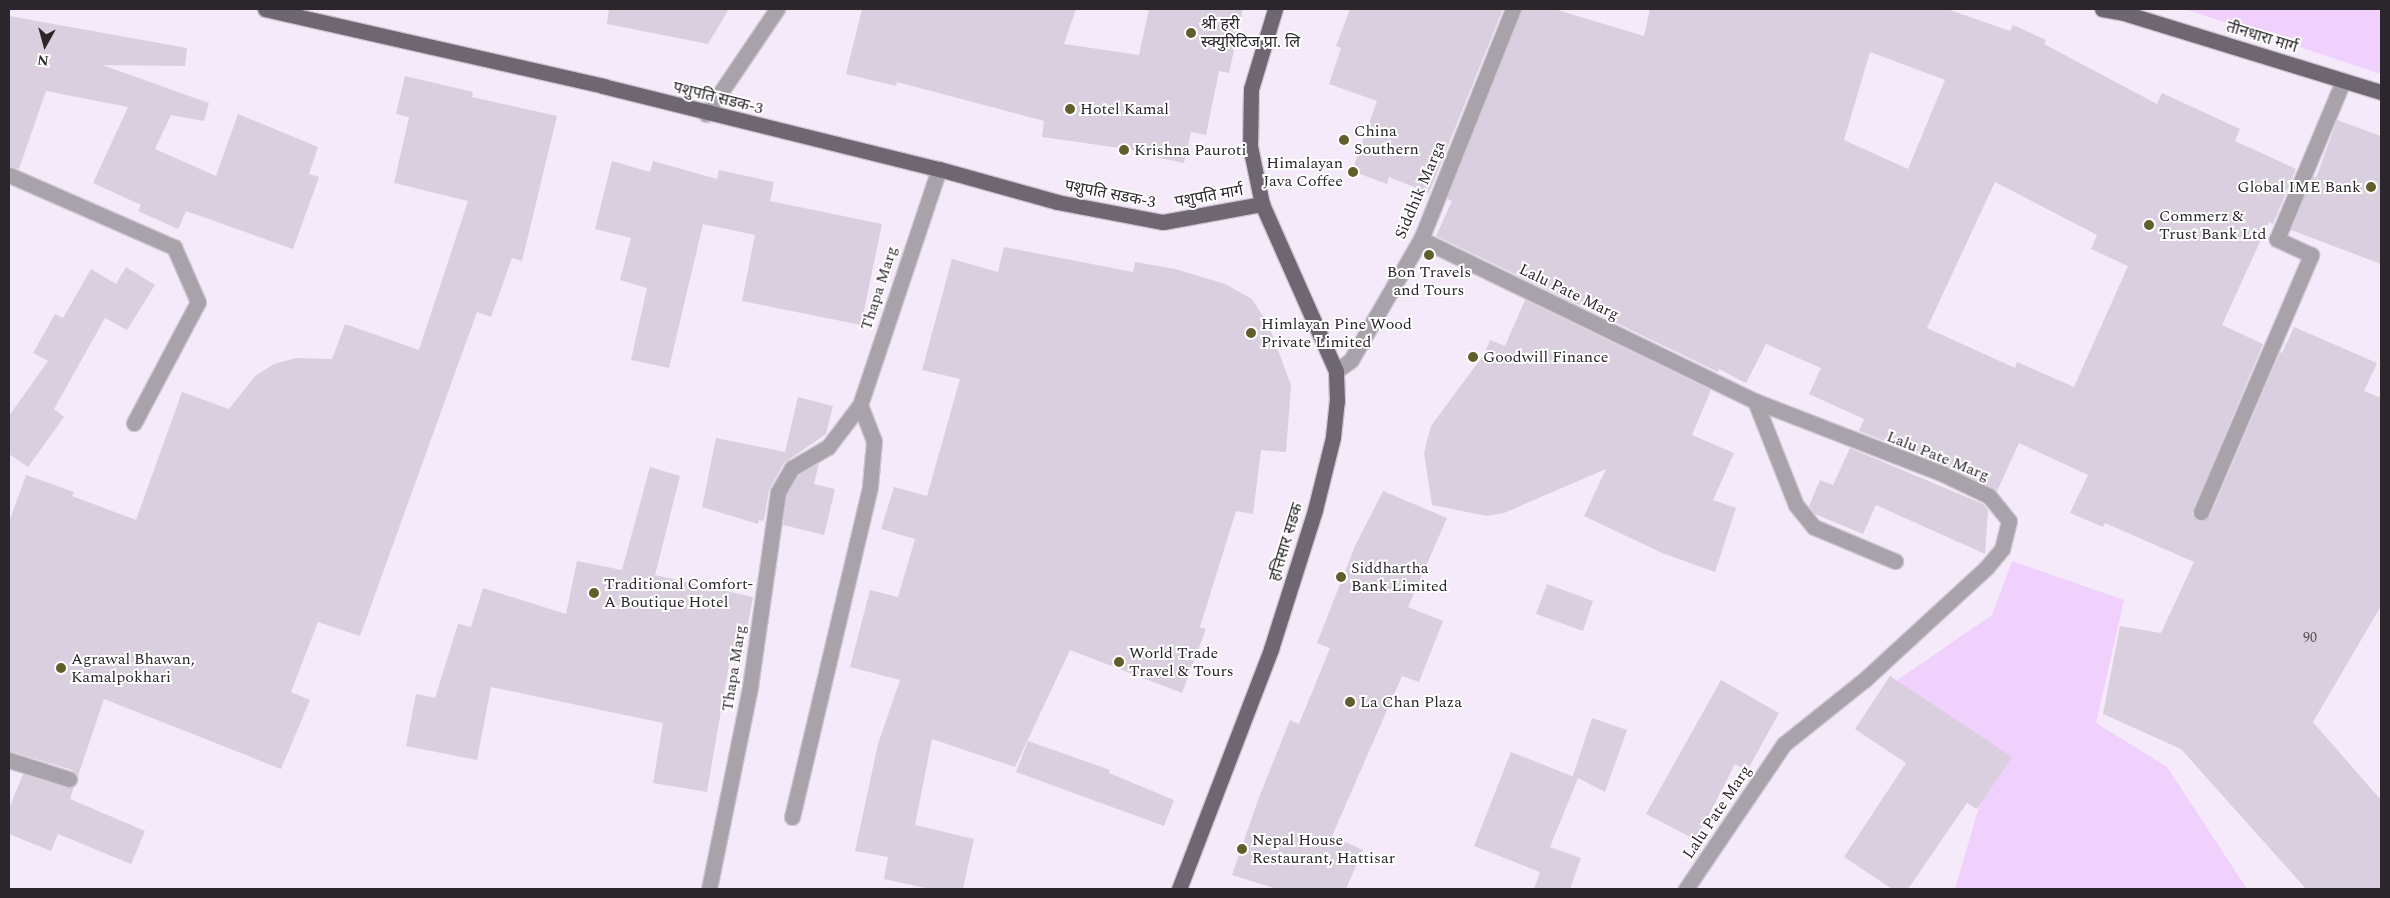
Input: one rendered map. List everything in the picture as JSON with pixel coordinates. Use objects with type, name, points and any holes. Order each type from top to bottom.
[{"type":"main road","name":"पशुपति सडक-3","points":[[264,9],[603,86],[706,114],[939,169],[1057,202],[1163,222]]},
{"type":"main road","name":"हत्तिसार सडक","points":[[1179,889],[1271,649],[1315,510],[1333,437],[1338,402],[1336,371],[1262,204],[1250,146],[1251,89],[1275,9]]},
{"type":"main road","name":"तीनधारा मार्ग","points":[[2102,9],[2124,11],[2381,92]]},
{"type":"main road","name":"पशुपति मार्ग","points":[[1163,222],[1262,204]]},
{"type":"street","points":[[706,114],[777,9]]},
{"type":"street","name":"Siddhik Marga","points":[[1336,371],[1351,360],[1421,240],[1513,9]]},
{"type":"street","points":[[2201,512],[2311,255],[2277,239],[2343,81]]},
{"type":"street","name":"Thapa Marg","points":[[710,889],[750,687],[778,492],[792,468],[828,446],[860,405],[939,169]]},
{"type":"street","points":[[9,175],[174,247],[198,302],[134,422]]},
{"type":"street","name":"Lalu Pate Marg","points":[[1421,240],[1755,401],[1981,492],[1989,496],[2009,521],[2002,549],[1986,568],[1864,680],[1784,744],[1686,889]]},
{"type":"street","points":[[1755,401],[1796,505],[1814,527],[1895,561]]},
{"type":"street","points":[[792,817],[870,486],[874,440],[860,405]]},
{"type":"street","points":[[9,760],[69,780]]},
{"type":"shaded area","points":[[2185,9],[2381,9],[2381,74]]},
{"type":"shaded area","points":[[2012,561],[2124,600],[2096,723],[2167,767],[2247,889],[1955,889],[1988,776],[1896,681],[1992,615]]},
{"type":"building","points":[[609,9],[729,9],[708,44],[607,24]]},
{"type":"building","points":[[862,9],[1076,9],[1064,44],[1139,55],[1149,9],[1243,9],[1229,73],[1219,71],[1206,135],[1191,132],[1184,163],[1140,154],[1141,151],[1042,137],[1044,121],[897,82],[896,86],[846,74]]},
{"type":"building","points":[[1350,9],[1503,9],[1429,193],[1389,177],[1387,184],[1352,171],[1377,101],[1329,84],[1341,48],[1336,46]]},
{"type":"building","points":[[1522,9],[1554,9],[1644,36],[1650,9],[1947,9],[2010,31],[2013,25],[2046,40],[2044,44],[2157,104],[2162,93],[2240,129],[2235,141],[2296,169],[2273,224],[2269,222],[2222,325],[2263,344],[2192,514],[2202,521],[2210,516],[2280,352],[2282,353],[2294,327],[2377,363],[2364,391],[2381,398],[2381,606],[2313,722],[2381,800],[2381,889],[2306,889],[2181,749],[2103,714],[2120,626],[2161,633],[2194,562],[2105,523],[2103,527],[2070,513],[2088,475],[2019,443],[1997,491],[1947,466],[1859,431],[1864,419],[1809,394],[1821,368],[1766,344],[1746,383],[1719,369],[1718,372],[1436,236],[1452,201],[1447,199]],"holes":[[[1870,52],[1945,80],[1908,169],[1844,140]],[[1995,182],[2097,235],[2091,249],[2128,266],[2074,387],[2017,362],[2015,368],[1927,328]]]},
{"type":"building","points":[[9,16],[187,48],[185,66],[102,65],[209,103],[204,121],[171,115],[155,149],[216,176],[238,114],[318,147],[309,174],[319,177],[293,249],[186,211],[178,229],[138,211],[141,205],[93,183],[128,107],[46,91],[19,169],[9,166]]},
{"type":"building","points":[[405,76],[473,92],[472,97],[557,116],[522,261],[512,258],[491,317],[477,312],[360,636],[318,622],[291,692],[310,700],[281,769],[104,699],[78,776],[72,770],[9,751],[9,522],[26,475],[74,492],[72,496],[136,520],[182,392],[229,409],[255,376],[274,364],[296,358],[332,359],[345,324],[419,350],[468,201],[394,183],[409,117],[396,114]]},
{"type":"building","points":[[2337,120],[2381,136],[2381,264],[2291,230],[2313,176],[2316,178]]},
{"type":"building","points":[[612,161],[650,172],[653,161],[717,179],[719,170],[774,182],[770,201],[882,224],[861,325],[742,301],[755,235],[703,224],[669,368],[631,360],[647,288],[620,280],[631,238],[595,229]]},
{"type":"building","points":[[1004,247],[1133,272],[1135,262],[1175,269],[1225,284],[1252,299],[1268,324],[1291,385],[1286,452],[1261,450],[1253,514],[1236,511],[1200,627],[1206,629],[1182,693],[1070,650],[1015,767],[932,739],[915,825],[974,839],[963,889],[930,889],[884,879],[888,857],[855,851],[878,744],[900,680],[850,667],[870,590],[898,597],[915,539],[881,529],[894,487],[927,496],[960,379],[922,370],[952,259],[998,272]]},
{"type":"building","points":[[126,267],[155,285],[127,330],[105,318],[54,409],[64,417],[28,467],[9,454],[9,416],[48,361],[33,353],[55,314],[63,318],[91,269],[116,284]]},
{"type":"building","points":[[1525,300],[1711,390],[1692,435],[1734,453],[1713,500],[1736,508],[1715,572],[1662,553],[1584,516],[1606,469],[1504,513],[1487,516],[1432,505],[1424,453],[1431,426],[1485,353],[1490,340],[1505,346]]},
{"type":"building","points":[[798,397],[833,406],[826,434],[784,463],[769,490],[764,521],[759,520],[758,524],[702,507],[716,438],[785,452]]},
{"type":"building","points":[[1850,448],[1983,504],[1988,510],[1985,554],[1876,505],[1863,534],[1815,514],[1809,506],[1820,480],[1833,485]]},
{"type":"building","points":[[819,463],[814,484],[835,489],[824,535],[783,525],[787,495],[799,475]]},
{"type":"building","points":[[650,467],[680,476],[655,575],[753,597],[741,661],[730,659],[707,792],[653,783],[663,723],[491,687],[477,760],[406,746],[416,694],[435,698],[458,624],[471,627],[483,588],[566,614],[577,561],[622,570]]},
{"type":"building","points":[[1383,491],[1447,518],[1408,607],[1443,621],[1419,682],[1402,676],[1332,836],[1363,850],[1346,889],[1277,889],[1232,875],[1258,800],[1290,720],[1299,724],[1330,648],[1317,643],[1355,546]]},
{"type":"building","points":[[1547,584],[1593,601],[1583,631],[1536,614]]},
{"type":"building","points":[[1890,676],[2012,757],[1977,809],[1967,803],[1908,889],[1892,889],[1844,857],[1906,763],[1855,729]]},
{"type":"building","points":[[1721,680],[1779,713],[1747,771],[1735,764],[1696,840],[1646,814]]},
{"type":"building","points":[[1592,718],[1627,730],[1605,792],[1578,778],[1550,847],[1581,858],[1570,889],[1534,889],[1540,872],[1474,846],[1511,752],[1577,778],[1573,776]]},
{"type":"building","points":[[1028,741],[1110,770],[1109,773],[1174,800],[1164,826],[1016,772]]},
{"type":"building","points":[[23,774],[66,788],[74,786],[70,799],[145,831],[131,864],[58,834],[51,851],[9,834],[9,809]]},
{"type":"place","name":"श्री हरी स्क्युरिटिज प्रा. लि","points":[[1191,33]]},
{"type":"place","name":"Hotel Kamal","points":[[1070,109]]},
{"type":"place","name":"China Southern","points":[[1344,140]]},
{"type":"place","name":"Krishna Pauroti","points":[[1124,150]]},
{"type":"place","name":"Himalayan Java Coffee","points":[[1353,172]]},
{"type":"place","name":"Global IME Bank","points":[[2371,187]]},
{"type":"place","name":"Commerz & Trust Bank Ltd","points":[[2149,225]]},
{"type":"place","name":"Bon Travels and Tours","points":[[1429,255]]},
{"type":"place","name":"Himlayan Pine Wood Private Limited","points":[[1251,333]]},
{"type":"place","name":"Goodwill Finance","points":[[1473,357]]},
{"type":"place","name":"Siddhartha Bank Limited","points":[[1341,577]]},
{"type":"place","name":"Traditional Comfort- A Boutique Hotel","points":[[594,593]]},
{"type":"place","name":"World Trade Travel & Tours","points":[[1119,662]]},
{"type":"place","name":"Agrawal Bhawan, Kamalpokhari","points":[[61,668]]},
{"type":"place","name":"La Chan Plaza","points":[[1350,702]]},
{"type":"place","name":"Nepal House Restaurant, Hattisar","points":[[1242,849]]}]
